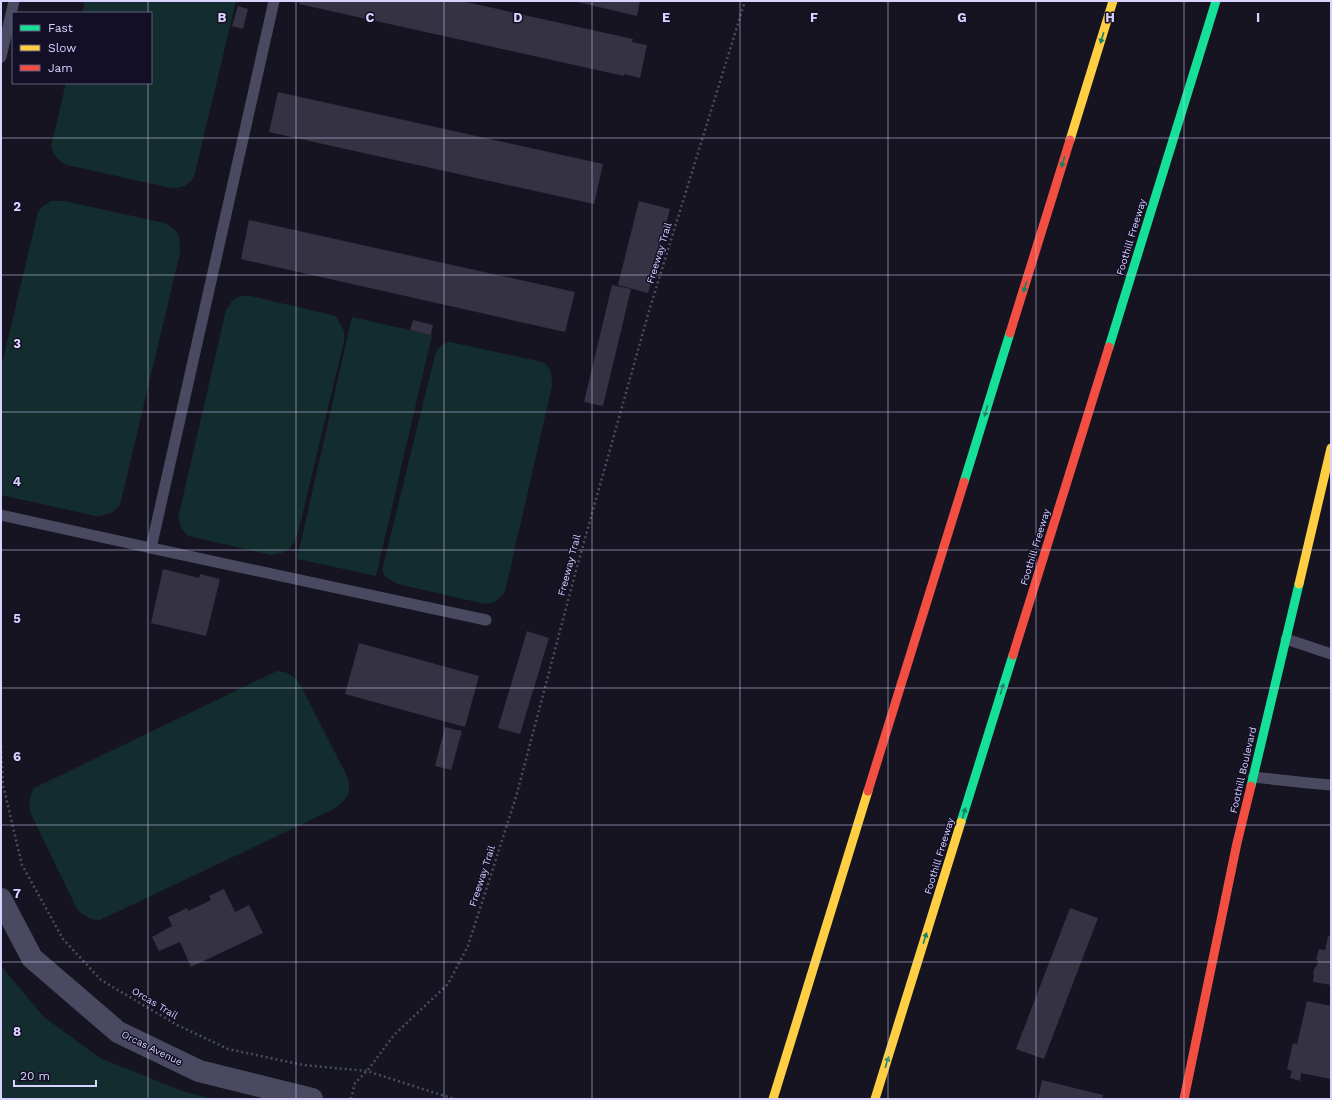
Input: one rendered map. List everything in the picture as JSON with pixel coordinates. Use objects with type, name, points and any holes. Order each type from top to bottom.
[{"type":"main road","points":[[773,1099],[1113,1]]},
{"type":"main road","name":"Foothill Freeway","points":[[875,1099],[1216,1]]},
{"type":"main road","name":"Foothill Boulevard","points":[[1184,1099],[1220,924],[1253,777],[1331,448]]},
{"type":"street","name":"Orcas Avenue","points":[[1,899],[32,958],[118,1032],[199,1071],[312,1099]]},
{"type":"lane","points":[[1,58],[14,1]]},
{"type":"lane","points":[[151,548],[274,1]]},
{"type":"lane","points":[[1,515],[486,620]]},
{"type":"lane","points":[[1286,639],[1331,654]]},
{"type":"lane","points":[[1253,777],[1308,784],[1331,785]]},
{"type":"path","name":"Freeway Trail","points":[[351,1099],[355,1083],[367,1071],[394,1035],[448,984],[468,946],[516,797],[575,574],[647,318],[745,1]]},
{"type":"path","name":"Orcas Trail","points":[[1,746],[3,785],[22,865],[63,939],[101,980],[177,1025],[228,1049],[303,1065],[367,1071],[454,1099]]},
{"type":"green space","points":[[85,1],[236,1],[194,177],[187,184],[178,188],[171,188],[67,165],[55,155],[51,147],[66,84],[152,84],[152,12],[82,12]]},
{"type":"green space","points":[[51,201],[64,201],[165,223],[177,232],[179,238],[180,253],[120,505],[109,514],[96,516],[1,495],[1,368],[38,212],[43,206]]},
{"type":"green space","points":[[240,296],[251,296],[336,316],[344,331],[344,341],[298,533],[289,549],[282,553],[271,555],[188,536],[182,529],[178,518],[226,310],[233,300]]},
{"type":"green space","points":[[352,317],[432,335],[376,576],[297,559]]},
{"type":"green space","points":[[450,342],[543,362],[548,367],[552,375],[552,386],[505,592],[496,601],[488,604],[398,584],[386,577],[382,570],[435,355],[441,346]]},
{"type":"green space","points":[[277,671],[285,672],[291,675],[301,686],[348,778],[349,793],[345,799],[334,809],[100,920],[87,917],[82,914],[77,909],[30,812],[31,794],[34,788]]},
{"type":"green space","points":[[1,966],[44,1017],[100,1058],[185,1092],[214,1099],[1,1099]]},
{"type":"building","points":[[299,1],[461,1],[633,39],[632,42],[647,45],[640,78],[624,74],[624,76],[299,4]]},
{"type":"building","points":[[573,1],[640,1],[637,16]]},
{"type":"building","points":[[238,6],[248,9],[243,29],[232,26]]},
{"type":"building","points":[[278,92],[603,164],[594,204],[269,132]]},
{"type":"building","points":[[639,201],[670,209],[648,293],[618,285]]},
{"type":"building","points":[[249,220],[575,292],[565,332],[241,259]]},
{"type":"building","points":[[612,285],[631,289],[603,406],[584,402]]},
{"type":"building","points":[[413,320],[433,325],[431,335],[410,330]]},
{"type":"building","points":[[163,569],[199,578],[200,574],[220,579],[206,636],[151,623]]},
{"type":"building","points":[[527,631],[549,638],[520,734],[498,728]]},
{"type":"building","points":[[359,643],[479,676],[465,727],[345,694]]},
{"type":"building","points":[[445,727],[462,731],[451,770],[435,766]]},
{"type":"building","points":[[224,889],[235,912],[249,905],[263,933],[191,967],[180,942],[159,951],[152,937],[172,926],[168,917],[187,908],[188,911],[211,900],[209,896]]},
{"type":"building","points":[[1070,908],[1098,918],[1044,1059],[1016,1049]]},
{"type":"building","points":[[1328,936],[1331,937],[1331,985],[1313,982],[1313,973],[1315,967],[1317,966],[1318,961],[1316,960],[1319,949],[1325,950]]},
{"type":"building","points":[[1307,1001],[1331,1006],[1331,1079],[1301,1073],[1300,1081],[1290,1078],[1292,1071],[1287,1069],[1293,1043],[1297,1044]]},
{"type":"building","points":[[1042,1080],[1103,1095],[1102,1099],[1038,1099]]},
{"type":"traffic: fast","points":[[1109,347],[1216,1]]},
{"type":"traffic: fast","points":[[964,482],[1010,333]]},
{"type":"traffic: fast","points":[[1251,786],[1299,584]]},
{"type":"traffic: fast","points":[[961,822],[1013,655]]},
{"type":"traffic: slow","points":[[1070,140],[1113,1]]},
{"type":"traffic: slow","points":[[1299,584],[1331,448]]},
{"type":"traffic: slow","points":[[773,1099],[868,791]]},
{"type":"traffic: slow","points":[[875,1099],[961,822]]},
{"type":"traffic: jam","points":[[1010,333],[1070,140]]},
{"type":"traffic: jam","points":[[1013,655],[1109,347]]},
{"type":"traffic: jam","points":[[868,791],[964,482]]},
{"type":"traffic: jam","points":[[1184,1099],[1237,843],[1251,786]]}]
